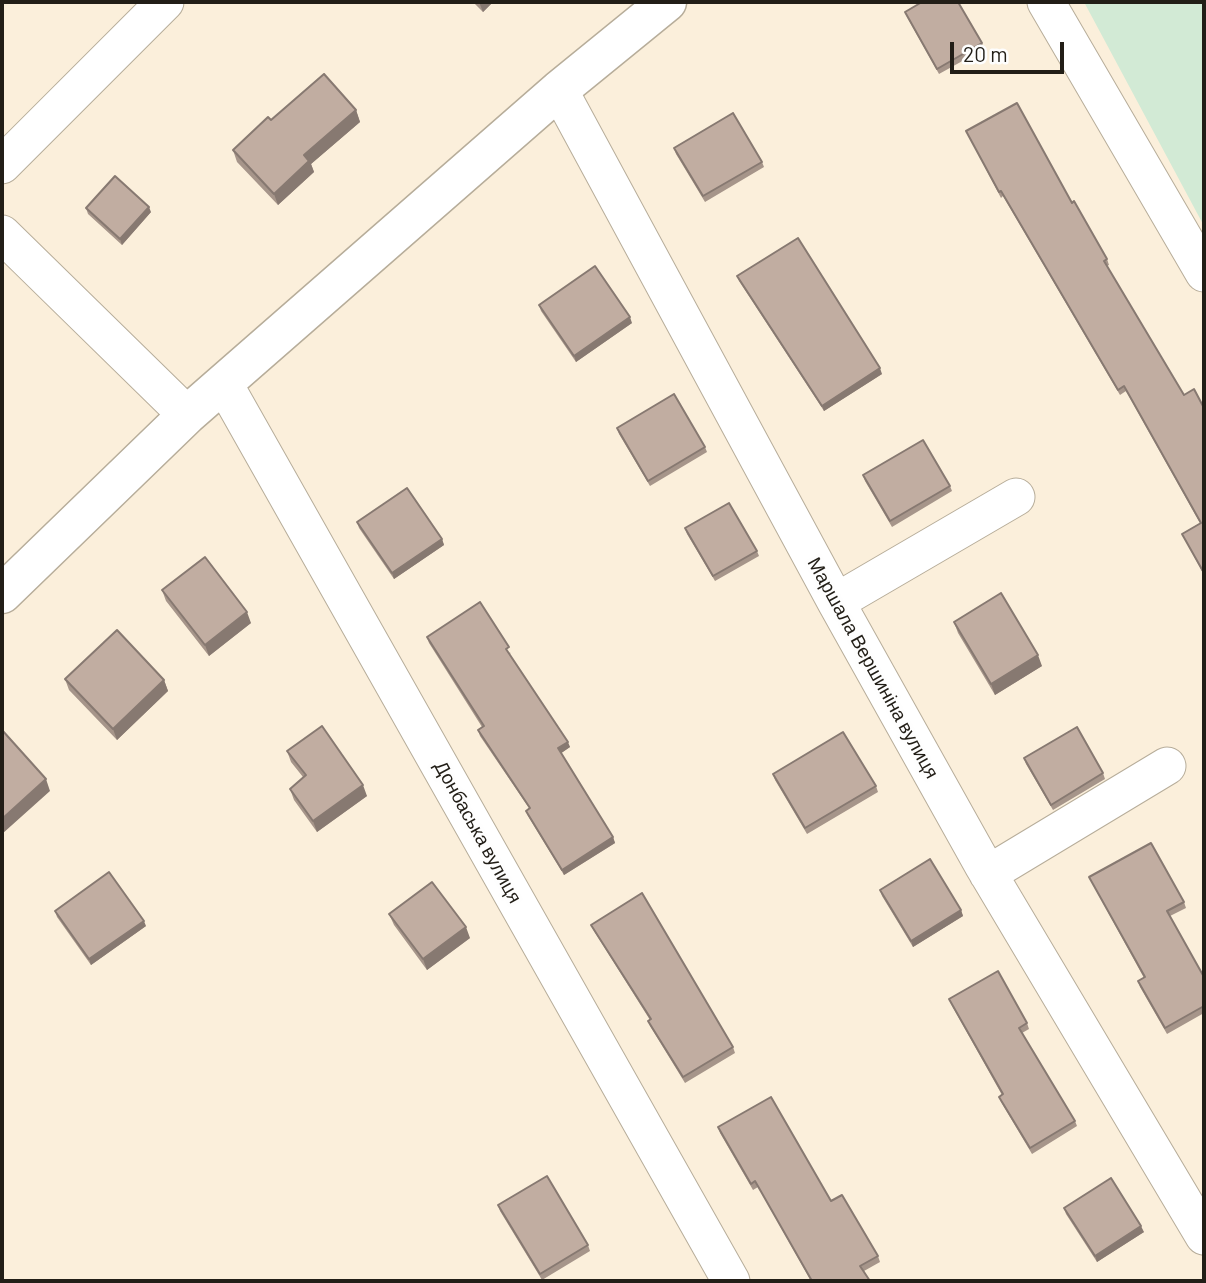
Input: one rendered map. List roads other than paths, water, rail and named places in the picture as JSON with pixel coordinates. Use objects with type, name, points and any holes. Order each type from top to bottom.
[{"type":"main road","points":[[2,594],[187,415],[559,90],[667,2]]},
{"type":"street","points":[[2,165],[165,2]]},
{"type":"street","points":[[1046,2],[1204,273]]},
{"type":"street","name":"Маршала Вершиніна вулиця","points":[[559,90],[836,602],[988,874],[1204,1236]]},
{"type":"street","points":[[2,234],[187,415]]},
{"type":"street","name":"Донбаська вулиця","points":[[224,384],[731,1281]]},
{"type":"street","points":[[836,602],[1016,497]]},
{"type":"street","points":[[988,874],[1167,766]]}]
